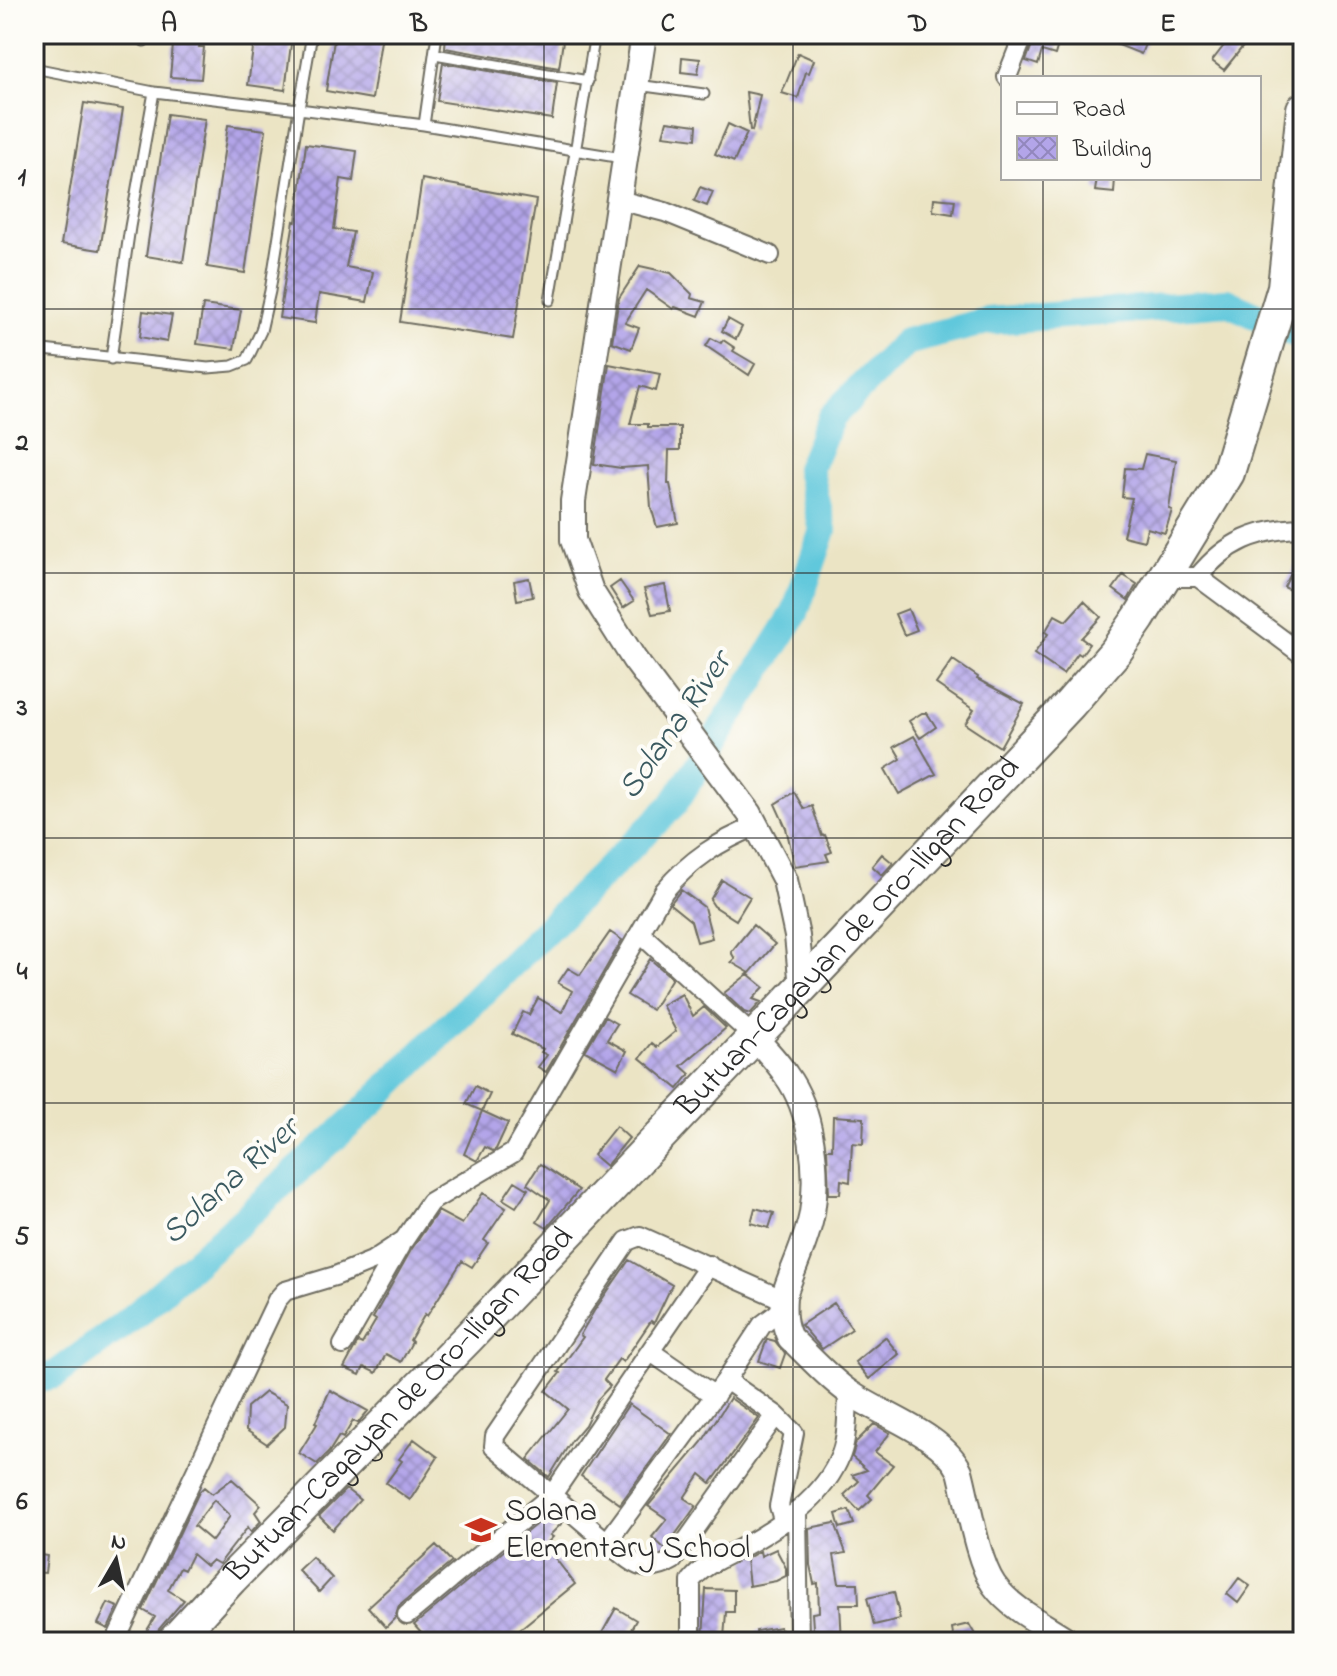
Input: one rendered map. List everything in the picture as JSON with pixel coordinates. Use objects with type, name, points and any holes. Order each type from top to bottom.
[{"type":"highway","name":"Butuan-Cagayan de Oro-Iligan Road","points":[[173,1642],[802,987],[1116,651],[1228,473],[1284,287],[1302,129]]},
{"type":"street","points":[[644,34],[573,501],[573,540],[591,591],[634,659],[754,820],[785,880],[797,936],[802,987]]},
{"type":"street","points":[[1007,76],[1024,34]]},
{"type":"street","points":[[619,200],[665,212],[770,255]]},
{"type":"street","points":[[1198,577],[1210,562],[1244,539],[1263,531],[1303,528]]},
{"type":"street","points":[[1164,577],[1198,577],[1303,655]]},
{"type":"street","points":[[343,1345],[404,1240],[430,1202],[513,1153],[664,891],[695,859],[754,820]]},
{"type":"street","points":[[641,934],[754,1037],[788,1076],[808,1125],[813,1150],[812,1212],[783,1304],[790,1338],[848,1392],[940,1446],[953,1457],[960,1471],[985,1569],[994,1585],[1009,1601],[1070,1642]]},
{"type":"street","points":[[776,1415],[673,1560],[661,1567],[636,1565],[494,1446],[494,1441],[627,1241],[640,1236],[709,1265],[783,1304]]},
{"type":"street","points":[[115,1642],[277,1300],[285,1291],[372,1261],[404,1240]]},
{"type":"street","points":[[407,1615],[552,1495],[709,1265]]},
{"type":"street","points":[[607,1542],[715,1396],[762,1325],[783,1304]]},
{"type":"street","points":[[651,1352],[715,1396]]},
{"type":"street","points":[[726,1380],[776,1415],[791,1429],[794,1437],[779,1506],[790,1516],[799,1642]]},
{"type":"street","points":[[691,1642],[691,1581],[703,1568],[753,1541],[790,1516],[823,1487],[842,1453],[848,1392]]},
{"type":"lane","points":[[34,349],[208,368],[232,366],[247,360],[261,331],[270,291],[312,34]]},
{"type":"lane","points":[[424,125],[437,34]]},
{"type":"lane","points":[[550,300],[595,34]]},
{"type":"lane","points":[[435,54],[588,81]]},
{"type":"lane","points":[[34,68],[154,92],[424,125],[626,159]]},
{"type":"lane","points":[[637,85],[704,94]]},
{"type":"lane","points":[[111,359],[154,92]]},
{"type":"building","points":[[178,34],[202,34],[199,47],[204,47],[201,79],[170,77],[173,45],[176,45]]},
{"type":"building","points":[[255,34],[292,37],[285,90],[248,85]]},
{"type":"building","points":[[335,34],[382,34],[372,99],[326,91]]},
{"type":"building","points":[[446,34],[564,34],[559,68],[445,48]]},
{"type":"building","points":[[1036,34],[1061,34],[1055,55],[1042,51],[1038,65],[1026,61]]},
{"type":"building","points":[[1091,34],[1136,34],[1147,39],[1141,54]]},
{"type":"building","points":[[1233,34],[1253,34],[1224,70],[1212,61]]},
{"type":"building","points":[[798,53],[814,60],[809,73],[806,72],[798,98],[782,93]]},
{"type":"building","points":[[682,57],[700,59],[698,74],[681,72]]},
{"type":"building","points":[[443,63],[557,83],[552,119],[437,101]]},
{"type":"building","points":[[746,92],[760,95],[752,131],[750,130]]},
{"type":"building","points":[[84,103],[123,109],[100,250],[61,244]]},
{"type":"building","points":[[167,114],[205,119],[183,262],[146,256]]},
{"type":"building","points":[[667,121],[697,125],[696,139],[663,135]]},
{"type":"building","points":[[728,124],[747,133],[734,162],[715,154]]},
{"type":"building","points":[[228,125],[266,130],[245,273],[207,267]]},
{"type":"building","points":[[306,144],[357,151],[353,181],[341,179],[334,229],[353,232],[346,267],[373,272],[367,302],[319,294],[315,323],[279,318]]},
{"type":"building","points":[[422,179],[536,200],[513,339],[400,322]]},
{"type":"building","points":[[1097,180],[1115,180],[1114,193],[1095,191]]},
{"type":"building","points":[[700,187],[713,192],[707,206],[694,201]]},
{"type":"building","points":[[934,198],[955,200],[953,214],[933,211]]},
{"type":"building","points":[[640,266],[671,273],[692,294],[691,298],[705,302],[699,316],[675,307],[673,309],[646,290],[625,323],[639,328],[631,349],[612,342],[619,298]]},
{"type":"building","points":[[203,305],[241,310],[234,349],[197,344]]},
{"type":"building","points":[[143,311],[172,315],[167,342],[140,337]]},
{"type":"building","points":[[728,319],[742,327],[736,339],[722,331]]},
{"type":"building","points":[[711,338],[721,343],[723,340],[735,348],[733,351],[755,364],[749,375],[706,346]]},
{"type":"building","points":[[609,364],[660,374],[656,391],[640,386],[630,424],[680,427],[680,450],[669,450],[668,484],[678,523],[657,527],[651,507],[648,466],[621,468],[594,464]]},
{"type":"building","points":[[1145,454],[1176,460],[1169,509],[1172,510],[1165,533],[1147,528],[1144,541],[1123,536],[1132,498],[1122,497],[1125,468],[1141,469]]},
{"type":"building","points":[[1303,550],[1303,597],[1284,587]]},
{"type":"building","points":[[1123,575],[1137,584],[1128,600],[1113,589]]},
{"type":"building","points":[[529,578],[533,597],[517,600],[514,581]]},
{"type":"building","points":[[620,581],[634,601],[623,608],[610,588]]},
{"type":"building","points":[[665,585],[670,611],[652,614],[644,589]]},
{"type":"building","points":[[1084,601],[1101,617],[1081,638],[1089,644],[1081,655],[1078,653],[1063,674],[1034,654],[1048,634],[1045,632],[1055,615],[1066,621]]},
{"type":"building","points":[[908,609],[917,630],[904,635],[895,614]]},
{"type":"building","points":[[953,660],[977,679],[1024,704],[1000,747],[965,724],[974,710],[936,684]]},
{"type":"building","points":[[927,713],[936,727],[920,738],[909,721]]},
{"type":"building","points":[[914,736],[936,774],[899,794],[885,769],[901,759],[894,747]]},
{"type":"building","points":[[794,792],[804,809],[812,806],[822,836],[825,835],[832,852],[826,854],[829,861],[795,866],[786,828],[775,804]]},
{"type":"building","points":[[882,854],[893,863],[882,875],[872,866]]},
{"type":"building","points":[[722,880],[750,897],[736,920],[710,900]]},
{"type":"building","points":[[681,890],[704,907],[712,938],[697,942],[691,921],[670,904]]},
{"type":"building","points":[[753,925],[775,944],[750,973],[731,962],[735,959],[731,952]]},
{"type":"building","points":[[610,932],[622,940],[546,1072],[538,1067],[547,1055],[541,1052],[543,1049],[512,1034],[523,1012],[529,1015],[538,998],[562,1012],[572,991],[558,983],[568,968],[580,975]]},
{"type":"building","points":[[650,959],[672,978],[652,1010],[627,995]]},
{"type":"building","points":[[748,974],[764,987],[753,999],[761,1002],[750,1014],[724,993]]},
{"type":"building","points":[[682,994],[693,1016],[704,1007],[726,1028],[681,1066],[690,1074],[678,1089],[640,1058],[652,1043],[657,1047],[676,1031],[662,1005]]},
{"type":"building","points":[[605,1017],[617,1024],[607,1040],[627,1051],[618,1069],[585,1051]]},
{"type":"building","points":[[475,1086],[490,1094],[482,1111],[466,1104]]},
{"type":"building","points":[[482,1111],[508,1123],[496,1149],[493,1151],[485,1147],[477,1161],[464,1154]]},
{"type":"building","points":[[833,1116],[864,1118],[863,1144],[852,1143],[850,1182],[841,1180],[840,1194],[829,1194],[827,1149],[832,1149]]},
{"type":"building","points":[[616,1126],[629,1138],[606,1166],[593,1155]]},
{"type":"building","points":[[540,1164],[579,1190],[547,1228],[537,1222],[550,1200],[527,1184]]},
{"type":"building","points":[[515,1181],[528,1189],[516,1207],[503,1199]]},
{"type":"building","points":[[483,1193],[506,1208],[484,1240],[488,1243],[472,1267],[462,1261],[427,1316],[425,1314],[401,1362],[386,1354],[376,1373],[364,1367],[360,1375],[344,1368],[358,1342],[362,1344],[376,1320],[373,1318],[411,1250],[438,1211],[462,1224]]},
{"type":"building","points":[[755,1208],[774,1213],[769,1228],[751,1223]]},
{"type":"building","points":[[629,1260],[672,1285],[654,1323],[651,1321],[623,1362],[619,1359],[604,1380],[610,1386],[597,1400],[585,1425],[549,1477],[528,1459],[568,1409],[546,1391]]},
{"type":"building","points":[[834,1303],[852,1329],[822,1349],[801,1325]]},
{"type":"building","points":[[885,1337],[899,1354],[869,1379],[855,1362]]},
{"type":"building","points":[[767,1339],[775,1341],[785,1354],[780,1368],[759,1361]]},
{"type":"building","points":[[330,1390],[368,1411],[358,1423],[353,1421],[343,1438],[339,1436],[317,1464],[299,1453],[317,1424]]},
{"type":"building","points":[[265,1392],[287,1404],[285,1427],[267,1444],[246,1430],[247,1407]]},
{"type":"building","points":[[730,1398],[759,1418],[711,1483],[700,1474],[684,1498],[696,1506],[665,1549],[652,1537],[667,1519],[648,1506],[702,1442]]},
{"type":"building","points":[[629,1404],[671,1434],[620,1504],[581,1476]]},
{"type":"building","points":[[874,1424],[890,1433],[875,1452],[893,1465],[868,1495],[872,1499],[859,1511],[844,1495],[859,1481],[852,1475],[867,1470],[852,1457],[856,1442]]},
{"type":"building","points":[[414,1439],[438,1457],[410,1500],[386,1483]]},
{"type":"building","points":[[232,1479],[261,1505],[255,1512],[261,1521],[251,1532],[248,1527],[219,1564],[212,1560],[206,1566],[192,1554],[168,1590],[184,1600],[159,1629],[155,1642],[151,1642],[143,1637],[155,1617],[143,1610],[199,1492],[204,1487],[212,1494]],"holes":[[[214,1500],[230,1516],[212,1541],[194,1526]]]},
{"type":"building","points":[[346,1489],[360,1500],[333,1530],[319,1516]]},
{"type":"building","points":[[849,1510],[854,1524],[840,1528],[836,1514]]},
{"type":"building","points":[[552,1511],[564,1521],[545,1545],[575,1584],[504,1642],[429,1642],[414,1625]]},
{"type":"building","points":[[835,1523],[846,1553],[834,1555],[839,1583],[858,1583],[859,1604],[840,1604],[842,1642],[814,1642],[812,1613],[819,1612],[818,1583],[814,1584],[810,1565],[809,1528]]},
{"type":"building","points":[[436,1545],[452,1562],[399,1606],[395,1618],[386,1627],[368,1607]]},
{"type":"building","points":[[776,1549],[786,1568],[786,1576],[749,1586],[746,1559],[760,1551],[761,1556]]},
{"type":"building","points":[[34,1554],[47,1556],[45,1573],[34,1572]]},
{"type":"building","points":[[312,1557],[332,1578],[319,1592],[298,1570]]},
{"type":"building","points":[[1239,1578],[1250,1586],[1238,1603],[1227,1594]]},
{"type":"building","points":[[706,1589],[734,1590],[734,1612],[726,1612],[724,1638],[703,1639]]},
{"type":"building","points":[[894,1592],[900,1619],[874,1625],[867,1598]]},
{"type":"building","points":[[108,1603],[118,1607],[108,1629],[98,1624]]},
{"type":"building","points":[[616,1608],[636,1620],[624,1642],[597,1642]]},
{"type":"building","points":[[969,1624],[977,1638],[954,1642],[952,1628]]},
{"type":"building","points":[[780,1627],[782,1642],[757,1642],[756,1631]]},
{"type":"waterway","name":"Solana River","points":[[34,1379],[55,1375],[136,1315],[355,1119],[674,804],[795,613],[823,530],[809,469],[831,417],[906,342],[987,321],[1227,302],[1303,337]]},
{"type":"place","name":"Solana Elementary School","points":[[481,1530]]}]
